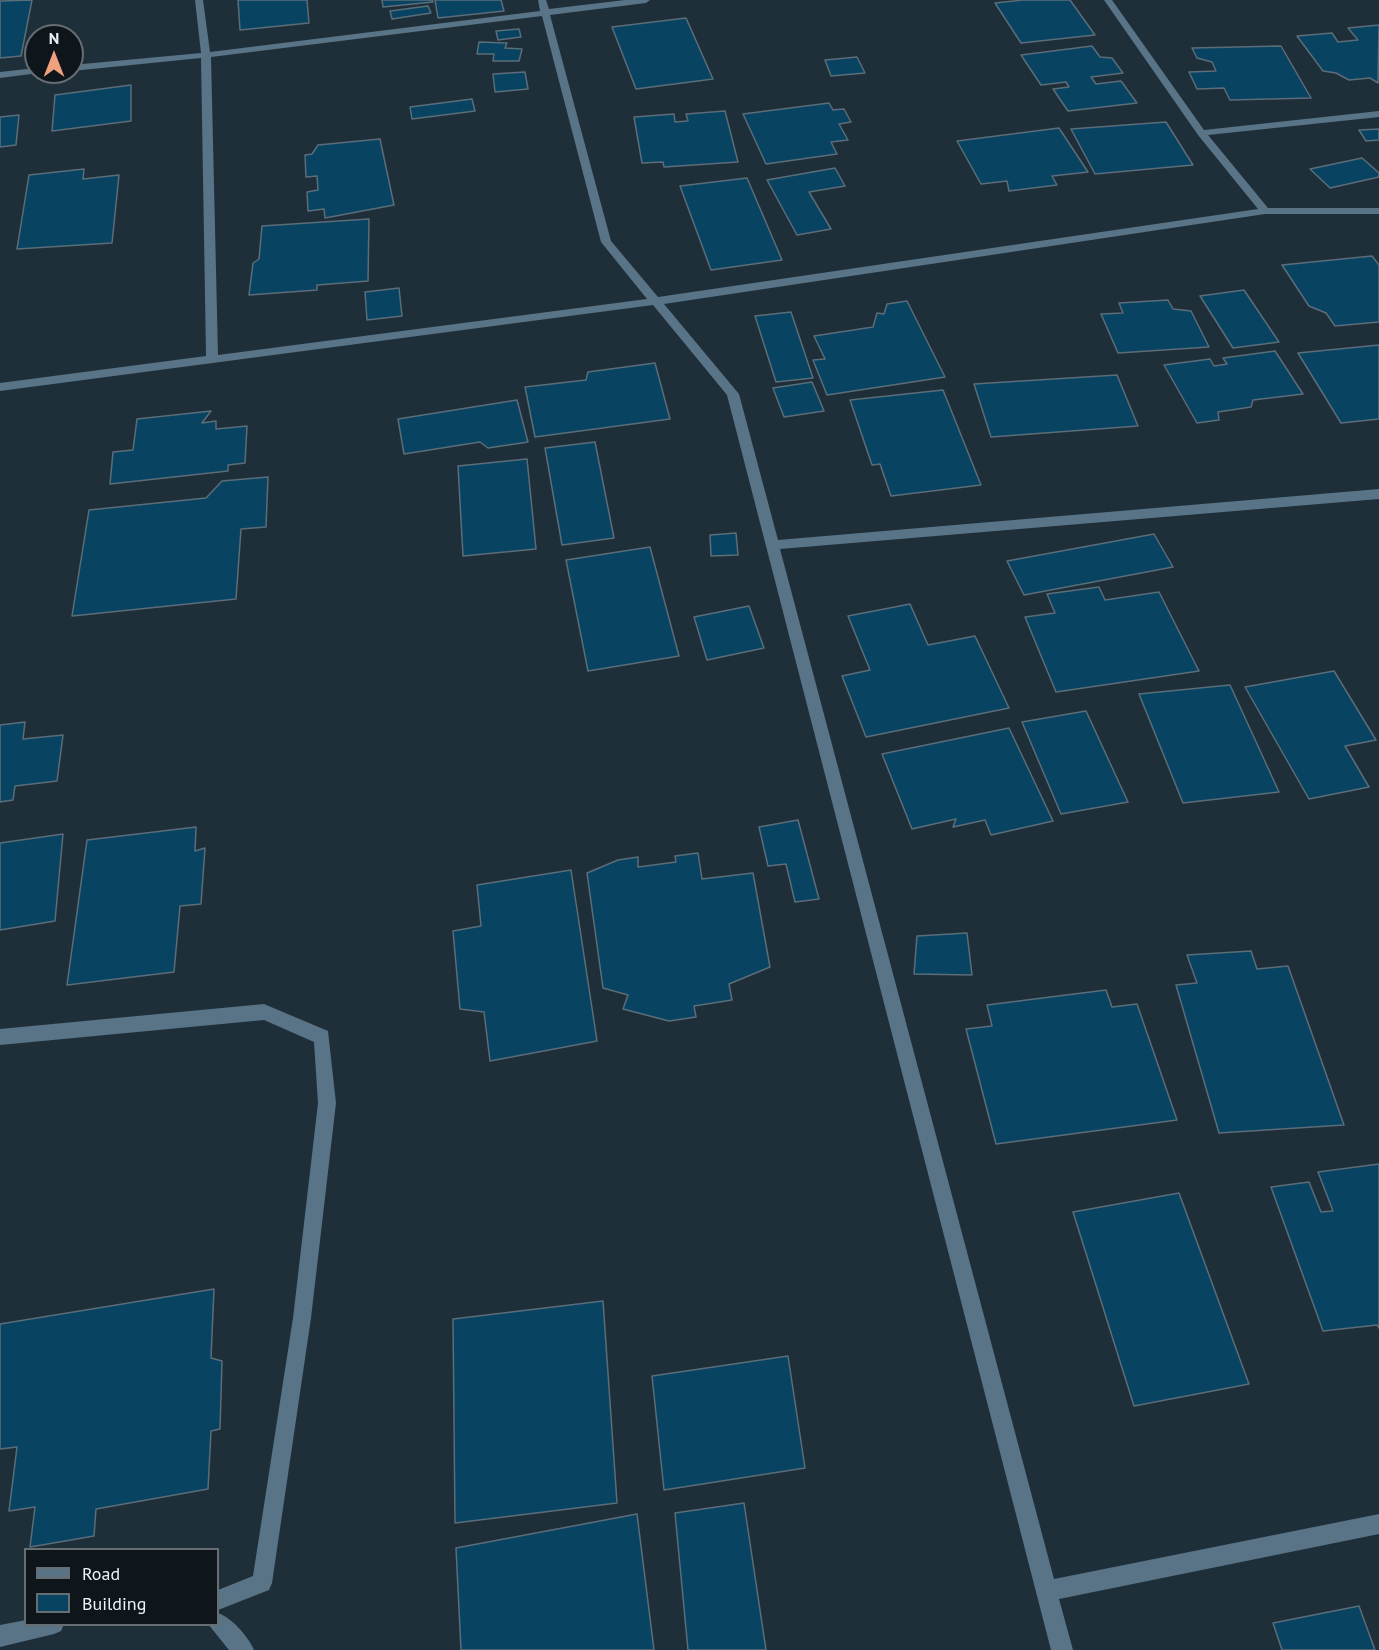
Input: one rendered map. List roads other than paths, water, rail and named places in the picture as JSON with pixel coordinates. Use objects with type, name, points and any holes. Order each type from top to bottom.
[{"type":"street","points":[[199,0],[206,55],[212,361]]},
{"type":"street","points":[[84,67],[206,55],[544,6],[646,0]]},
{"type":"street","points":[[1108,0],[1201,133],[1265,212]]},
{"type":"street","points":[[544,6],[606,242],[733,394],[1062,1650]]},
{"type":"street","points":[[0,75],[24,72]]},
{"type":"street","points":[[1201,133],[1379,114]]},
{"type":"street","points":[[0,387],[657,301],[1265,212],[1379,211]]},
{"type":"street","points":[[772,546],[1379,494]]},
{"type":"street","points":[[0,1037],[264,1012],[322,1037],[327,1103],[302,1318],[262,1583],[219,1600]]},
{"type":"street","points":[[1048,1591],[1379,1524]]},
{"type":"street","points":[[219,1624],[243,1650]]},
{"type":"street","points":[[0,1636],[45,1626]]}]
